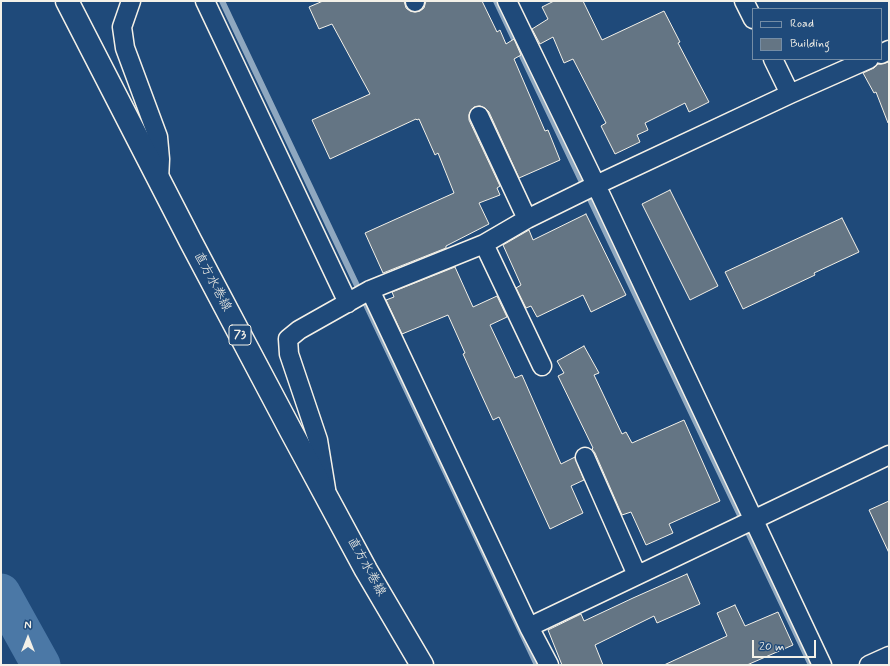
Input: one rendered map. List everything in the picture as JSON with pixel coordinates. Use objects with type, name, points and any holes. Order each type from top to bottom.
[{"type":"main road","name":"直方水巻線","points":[[67,1],[159,180],[327,498],[366,570],[422,665]]},
{"type":"street","points":[[131,1],[122,27],[125,48],[158,137],[160,158],[159,180]]},
{"type":"street","points":[[205,1],[360,296],[549,665]]},
{"type":"street","points":[[508,1],[589,188],[747,523],[822,665]]},
{"type":"street","points":[[744,1],[752,17]]},
{"type":"street","points":[[773,60],[790,94]]},
{"type":"street","points":[[327,498],[318,440],[289,354],[288,339],[299,330],[360,296],[484,244],[527,219],[589,188],[790,94],[867,60]]},
{"type":"street","points":[[479,116],[527,219]]},
{"type":"street","points":[[484,244],[542,366]]},
{"type":"street","points":[[529,627],[889,455]]},
{"type":"street","points":[[585,457],[637,575]]},
{"type":"street","points":[[869,665],[889,656]]},
{"type":"building","points":[[323,1],[404,1],[406,8],[415,12],[424,8],[426,1],[482,1],[497,32],[500,30],[506,44],[514,39],[521,55],[514,59],[545,131],[548,130],[560,160],[519,178],[489,112],[480,106],[474,107],[469,115],[469,120],[500,186],[497,188],[500,195],[479,203],[489,224],[446,246],[446,248],[383,273],[365,233],[454,193],[438,153],[435,155],[419,119],[416,119],[330,159],[312,120],[370,94],[332,24],[319,29],[309,7]]},
{"type":"building","points":[[554,1],[583,1],[602,40],[664,11],[680,42],[678,43],[709,102],[689,112],[685,103],[645,123],[648,130],[637,135],[640,142],[615,154],[601,126],[606,123],[573,59],[564,63],[553,37],[540,44],[532,29],[548,19],[542,7]]},
{"type":"building","points":[[889,62],[888,123],[876,92],[874,93],[863,73],[874,68],[878,64]]},
{"type":"building","points":[[670,190],[718,286],[690,300],[642,204]]},
{"type":"building","points":[[586,214],[626,295],[591,312],[583,295],[537,317],[531,306],[526,308],[516,288],[521,285],[503,245],[529,230],[533,240]]},
{"type":"building","points":[[842,218],[859,252],[814,273],[815,275],[743,309],[725,272]]},
{"type":"building","points":[[455,267],[473,307],[497,296],[507,317],[490,325],[515,378],[522,375],[561,464],[575,457],[584,480],[571,486],[583,513],[550,529],[499,417],[493,420],[463,354],[465,353],[448,315],[402,334],[386,300],[394,297],[392,292]]},
{"type":"building","points":[[584,346],[599,373],[594,375],[622,434],[626,432],[632,443],[684,420],[720,501],[669,524],[673,533],[646,545],[631,512],[622,515],[592,449],[593,448],[558,376],[564,373],[557,361]]},
{"type":"building","points":[[889,501],[889,553],[869,510]]},
{"type":"building","points":[[687,574],[700,604],[657,623],[654,616],[595,645],[603,665],[562,665],[548,630],[581,614],[584,621]]},
{"type":"building","points":[[735,605],[745,626],[778,612],[793,645],[747,665],[664,665],[727,636],[717,613]]},
{"type":"waterway","points":[[222,1],[537,665]]},
{"type":"waterway","points":[[496,1],[811,665]]},
{"type":"waterway","points":[[1,593],[41,665]]}]
